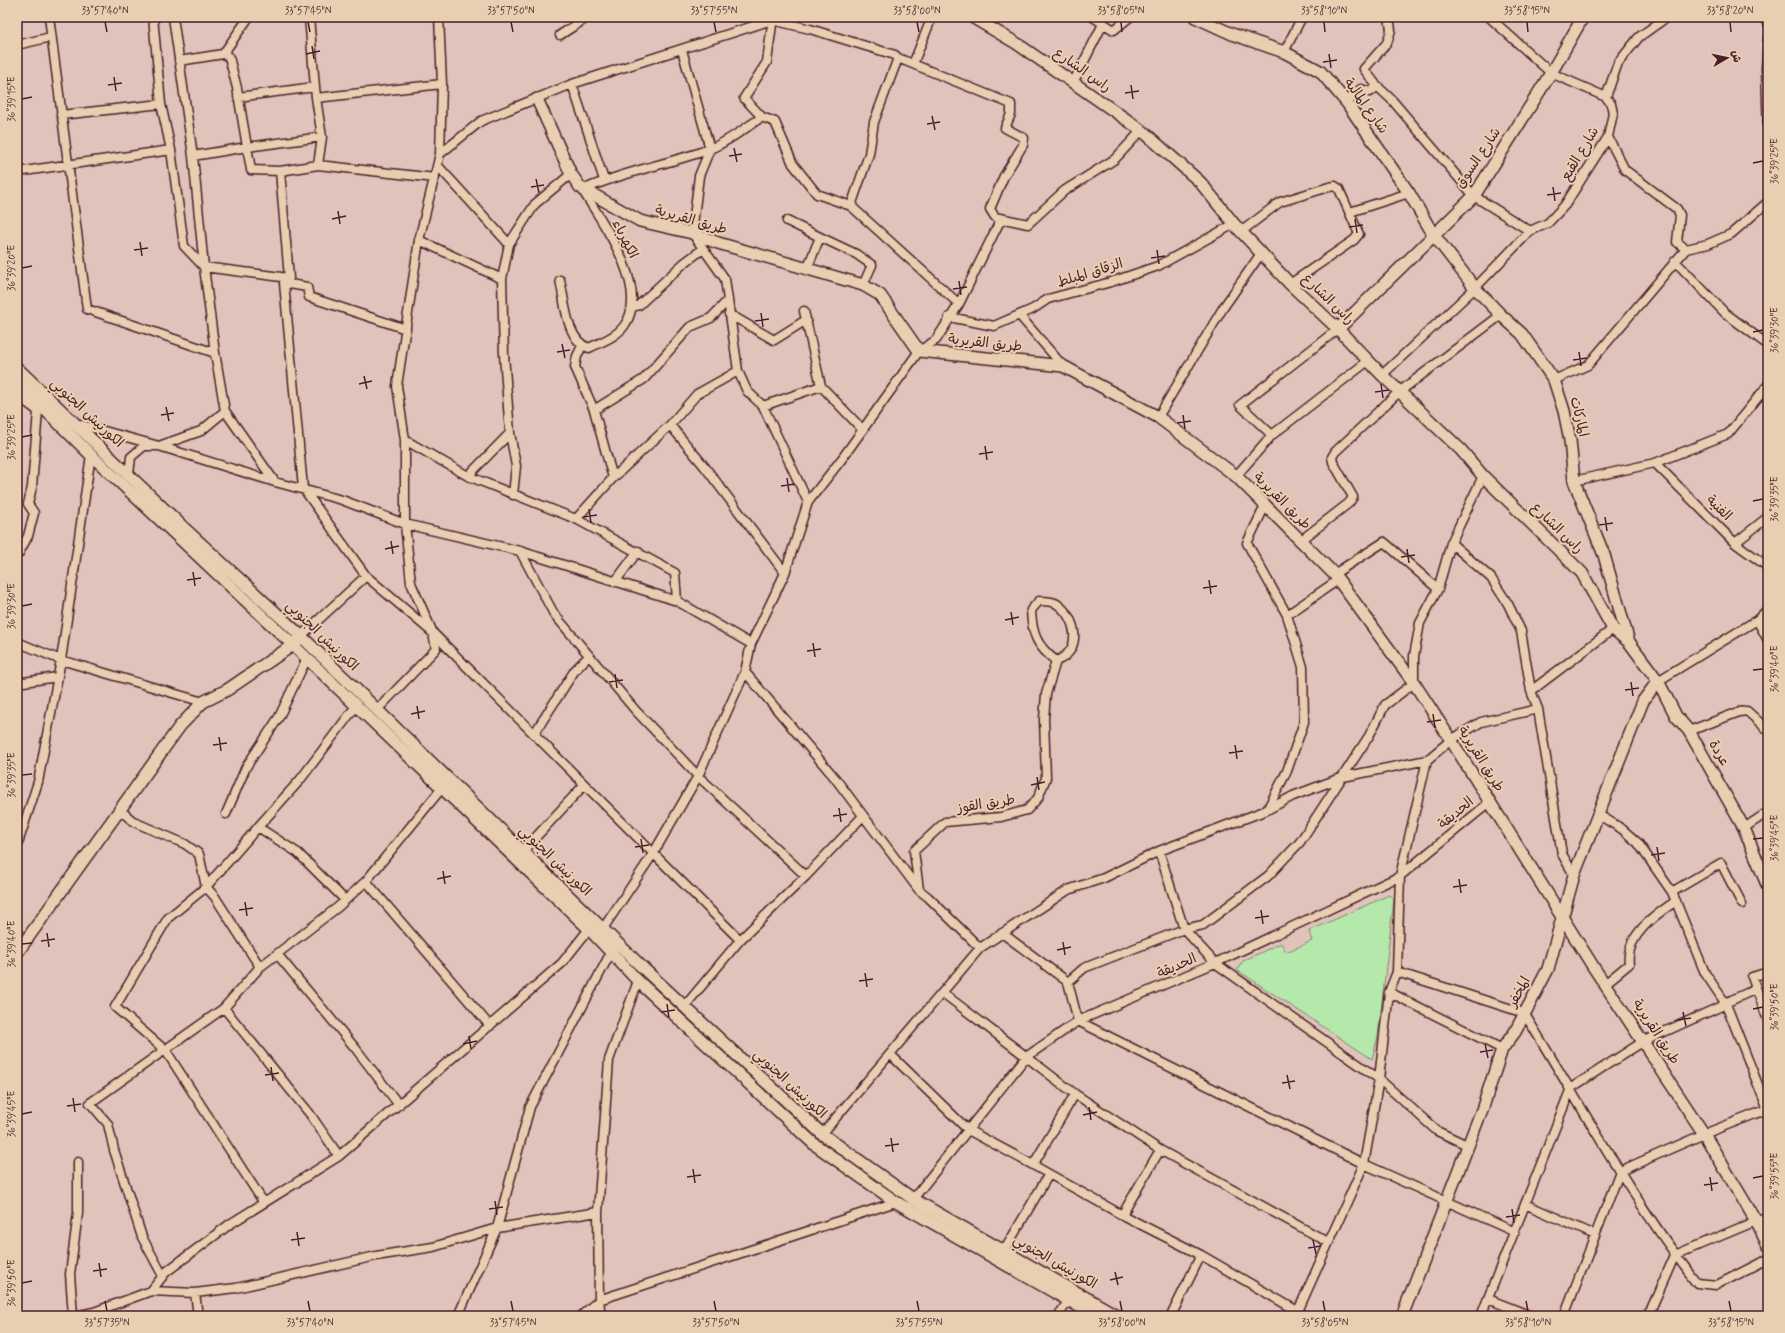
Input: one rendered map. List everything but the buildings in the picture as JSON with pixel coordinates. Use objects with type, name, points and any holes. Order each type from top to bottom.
[{"type":"street","points":[[49,17],[87,309],[215,353]]},
{"type":"street","points":[[153,17],[161,104],[171,150],[184,246],[204,267],[286,281],[307,287],[309,297],[406,329]]},
{"type":"street","points":[[173,17],[193,156],[204,267],[215,353],[225,411],[275,482]]},
{"type":"street","points":[[223,54],[248,17]]},
{"type":"street","points":[[309,17],[316,98],[322,137],[318,165]]},
{"type":"street","points":[[377,710],[436,649],[433,633],[411,583],[405,524],[405,440],[397,386],[419,240],[440,154],[442,84],[439,17]]},
{"type":"street","points":[[560,35],[588,17]]},
{"type":"street","points":[[913,64],[932,17]]},
{"type":"street","name":"راس الشارع","points":[[972,17],[1016,43],[1141,131],[1200,182],[1238,227],[1290,284],[1338,329],[1399,392],[1461,450],[1483,476],[1582,573],[1613,629],[1628,642]]},
{"type":"street","points":[[1093,17],[1114,30],[1130,17]]},
{"type":"street","name":"شارع المالية","points":[[1195,17],[1232,34],[1284,52],[1320,71],[1347,103],[1409,193],[1433,234]]},
{"type":"street","points":[[1284,52],[1302,17]]},
{"type":"street","points":[[1389,17],[1390,30],[1387,44],[1364,69],[1474,196],[1530,231]]},
{"type":"street","points":[[1489,17],[1551,73],[1606,97],[1618,63],[1639,37],[1667,17]]},
{"type":"street","name":"شارع السوق","points":[[1338,329],[1433,234],[1474,196],[1551,73],[1583,17]]},
{"type":"street","points":[[1765,17],[1768,23]]},
{"type":"street","points":[[440,154],[481,121],[572,84],[682,50],[770,18],[895,55],[898,58],[1011,104],[1011,114],[1005,128],[1024,138],[1023,145],[1004,176],[990,209],[992,214],[995,216],[1028,224],[1064,191],[1115,159],[1141,131]]},
{"type":"street","points":[[770,18],[767,62],[744,98],[762,117],[775,122],[793,164],[818,194],[851,206],[959,304]]},
{"type":"street","points":[[1073,82],[1104,24]]},
{"type":"street","points":[[17,45],[51,37]]},
{"type":"street","points":[[1768,39],[1766,68],[1768,135]]},
{"type":"street","points":[[682,50],[710,148],[699,176],[692,233],[725,279],[738,371],[747,391],[762,406],[808,502]]},
{"type":"street","points":[[179,61],[223,54],[229,57],[251,170],[280,171],[318,165],[435,178]]},
{"type":"street","points":[[851,206],[869,154],[874,122],[898,58]]},
{"type":"street","points":[[316,98],[442,84]]},
{"type":"street","points":[[572,84],[604,180]]},
{"type":"street","points":[[1347,103],[1361,89],[1370,92],[1378,86]]},
{"type":"street","points":[[238,97],[315,87]]},
{"type":"street","name":"شارع القبع","points":[[1382,375],[1476,288],[1530,231],[1548,223],[1565,205],[1608,137],[1613,113],[1611,104],[1606,97]]},
{"type":"street","name":"طريق القريرية","points":[[537,99],[570,174],[582,188],[640,221],[692,233],[718,243],[862,285],[880,295],[919,351],[1063,366],[1158,417],[1236,476],[1336,577],[1414,683],[1563,917],[1704,1134],[1756,1221],[1768,1245]]},
{"type":"street","points":[[61,115],[161,104]]},
{"type":"street","points":[[582,188],[710,148],[731,138],[762,117]]},
{"type":"street","points":[[193,156],[322,137]]},
{"type":"street","points":[[1608,137],[1625,170],[1677,209],[1680,215],[1677,242],[1686,249]]},
{"type":"street","points":[[17,172],[171,150]]},
{"type":"street","points":[[438,166],[509,244]]},
{"type":"street","points":[[280,171],[286,281],[303,488],[366,576],[433,633],[740,940]]},
{"type":"street","points":[[513,495],[516,466],[510,433],[504,355],[502,279],[509,244],[535,204],[570,174]]},
{"type":"street","name":"الزقاق المبلط","points":[[949,317],[994,326],[1033,309],[1048,299],[1111,282],[1158,266],[1238,227],[1280,202],[1329,187],[1335,186],[1339,189],[1350,212]]},
{"type":"street","name":"الكهرباء","points":[[582,188],[600,218],[623,262],[633,290],[633,307]]},
{"type":"street","points":[[1290,284],[1354,240],[1359,234],[1350,212],[1409,193]]},
{"type":"street","points":[[1554,380],[1588,365],[1675,260],[1686,249],[1708,244],[1731,234],[1768,202]]},
{"type":"street","points":[[600,932],[653,854],[698,776],[745,672],[752,644],[785,573],[808,502],[919,351],[936,340],[949,317],[959,304],[999,223],[1006,219]]},
{"type":"street","points":[[787,221],[856,254],[872,265],[862,285]]},
{"type":"street","name":"الماركات","points":[[1433,234],[1476,288],[1501,315],[1522,334],[1554,380],[1564,411],[1570,440],[1574,481],[1604,555],[1628,642]]},
{"type":"street","points":[[808,269],[820,237]]},
{"type":"street","points":[[419,240],[502,279]]},
{"type":"street","points":[[560,280],[571,331],[577,342],[582,346],[589,348],[617,333],[626,324],[633,307],[639,305],[684,263],[703,249]]},
{"type":"street","points":[[1158,417],[1223,308],[1262,252]]},
{"type":"street","points":[[1675,260],[1725,313],[1768,346]]},
{"type":"street","points":[[594,410],[644,379],[690,327],[712,318],[728,300]]},
{"type":"street","points":[[804,311],[821,386],[862,430]]},
{"type":"street","points":[[729,314],[774,340],[806,320]]},
{"type":"street","points":[[1019,315],[1063,366]]},
{"type":"street","points":[[1300,541],[1349,503],[1353,497],[1333,462],[1332,457],[1335,452],[1399,392],[1501,315]]},
{"type":"street","points":[[1272,435],[1240,405],[1338,329]]},
{"type":"street","points":[[582,346],[577,356],[575,367],[594,410],[613,478]]},
{"type":"street","points":[[1236,476],[1272,435],[1368,361]]},
{"type":"street","name":"الكورنيش الجنوبي","points":[[17,368],[185,529],[301,636],[523,851],[600,932],[822,1134],[913,1199],[1118,1316]]},
{"type":"street","points":[[576,519],[613,478],[670,425],[697,394],[738,371]]},
{"type":"street","name":"الكورنيش الجنوبي","points":[[17,382],[24,399],[91,455],[307,658],[589,929],[600,932],[611,952],[638,981],[814,1144],[896,1202],[1096,1316]]},
{"type":"street","points":[[1574,481],[1655,463],[1728,434],[1768,385]]},
{"type":"street","points":[[762,406],[821,386]]},
{"type":"street","points":[[17,552],[19,553],[28,536],[34,513],[28,504],[32,487],[38,411],[24,399]]},
{"type":"street","points":[[129,474],[131,457],[144,446],[159,446],[200,431],[225,411]]},
{"type":"street","points":[[75,423],[159,446],[275,482],[303,488],[342,500],[405,524],[520,551],[677,601],[752,644]]},
{"type":"street","points":[[670,425],[705,467],[785,573]]},
{"type":"street","points":[[468,476],[510,433]]},
{"type":"street","points":[[405,440],[468,476],[576,519],[638,551],[675,573],[677,601]]},
{"type":"street","points":[[17,846],[38,782],[61,660],[91,455]]},
{"type":"street","name":"الفنية","points":[[1655,463],[1736,543],[1768,567]]},
{"type":"street","points":[[1068,982],[1084,968],[1184,928],[1203,925],[1268,876],[1300,842],[1369,736],[1385,705],[1414,683],[1414,656],[1420,623],[1438,589],[1451,543],[1483,476]]},
{"type":"street","points":[[1265,506],[1247,543],[1287,615],[1303,666],[1304,722],[1287,771],[1267,810]]},
{"type":"street","points":[[1736,543],[1768,517]]},
{"type":"street","points":[[1287,615],[1384,542],[1438,589]]},
{"type":"street","points":[[1451,543],[1491,578],[1508,604],[1521,631],[1531,691],[1538,709],[1562,854],[1574,875]]},
{"type":"street","points":[[520,551],[554,614],[636,711],[698,776],[806,876]]},
{"type":"street","points":[[615,582],[638,551]]},
{"type":"street","points":[[17,953],[180,726],[203,702],[227,690],[293,645],[366,576]]},
{"type":"street","points":[[1039,601],[1056,603],[1068,616],[1075,632],[1072,649],[1065,658],[1056,661],[1044,652],[1035,637],[1031,610],[1039,601]]},
{"type":"street","points":[[1658,681],[1757,620],[1768,609]]},
{"type":"street","points":[[1757,620],[1768,640]]},
{"type":"street","points":[[1531,691],[1613,629]]},
{"type":"street","points":[[17,642],[61,660],[203,702]]},
{"type":"street","name":"عردة","points":[[1628,642],[1658,681],[1676,716],[1690,731],[1744,828],[1768,887]]},
{"type":"street","points":[[534,734],[575,670],[589,656]]},
{"type":"street","points":[[226,814],[246,767],[279,717],[307,658]]},
{"type":"street","name":"طريق القوز","points":[[918,890],[914,850],[945,822],[1002,817],[1027,810],[1038,798],[1046,778],[1044,719],[1046,694],[1056,661]]},
{"type":"street","points":[[745,672],[835,778],[918,890],[928,897],[980,948]]},
{"type":"street","points":[[17,683],[57,677]]},
{"type":"street","name":"المخفر","points":[[1402,1316],[1483,1106],[1502,1048],[1515,1032],[1548,969],[1574,875],[1643,701],[1658,681]]},
{"type":"street","points":[[264,1202],[166,1051],[115,1007],[168,918],[206,887],[300,780],[356,706]]},
{"type":"street","points":[[822,1134],[980,948],[1068,890],[1104,878],[1159,851],[1267,810],[1293,796],[1343,777],[1427,760],[1451,740],[1481,722],[1538,709]]},
{"type":"street","points":[[1690,731],[1739,712],[1747,711],[1768,730]]},
{"type":"street","points":[[1298,1311],[1364,1164],[1379,1079],[1389,992],[1397,972],[1400,876],[1427,760]]},
{"type":"street","points":[[523,851],[584,785]]},
{"type":"street","points":[[162,1276],[142,1237],[114,1150],[108,1124],[90,1103],[166,1051],[224,1008],[260,968],[345,900],[366,881],[442,788]]},
{"type":"street","name":"الحديقة","points":[[913,1199],[1026,1057],[1078,1021],[1215,963],[1400,876],[1490,802]]},
{"type":"street","points":[[119,809],[134,822],[185,844],[199,854],[206,887],[215,897],[260,968]]},
{"type":"street","points":[[1744,828],[1768,812]]},
{"type":"street","points":[[1564,1316],[1620,1171],[1704,1134],[1768,1110],[1726,1004],[1705,973],[1672,892],[1638,843],[1622,829],[1599,815]]},
{"type":"street","points":[[684,1007],[740,940],[806,876],[862,816]]},
{"type":"street","points":[[258,827],[298,853],[345,900]]},
{"type":"street","points":[[1159,851],[1184,928],[1215,963],[1379,1079],[1437,1131],[1467,1145]]},
{"type":"street","points":[[1672,892],[1721,863],[1742,904]]},
{"type":"street","points":[[366,881],[490,1026]]},
{"type":"street","points":[[1606,983],[1630,964],[1628,953],[1635,938],[1653,916],[1676,901]]},
{"type":"street","points":[[151,1291],[162,1276],[230,1224],[339,1156],[562,963],[589,929]]},
{"type":"street","points":[[1002,933],[1068,982],[1078,1021],[1364,1164],[1514,1232]]},
{"type":"street","points":[[458,1316],[497,1228],[530,1107],[611,952]]},
{"type":"street","points":[[277,954],[356,1049],[399,1105]]},
{"type":"street","points":[[1397,972],[1524,1013],[1571,1088],[1620,1171],[1675,1254],[1697,1283],[1717,1286],[1768,1259]]},
{"type":"street","points":[[1768,972],[1752,977],[1768,1020]]},
{"type":"street","points":[[601,1316],[598,1300],[598,1212],[608,1060],[638,981]]},
{"type":"street","points":[[1481,1316],[1571,1088],[1644,1041],[1756,989]]},
{"type":"street","points":[[1389,992],[1502,1048]]},
{"type":"street","points":[[943,993],[1075,1094],[1160,1150],[1328,1242]]},
{"type":"street","points":[[224,1008],[310,1114],[339,1156]]},
{"type":"street","points":[[890,1054],[968,1130],[1034,1165],[1122,1216],[1201,1255],[1306,1316]]},
{"type":"street","points":[[1034,1165],[1075,1094]]},
{"type":"street","points":[[1122,1216],[1160,1150]]},
{"type":"street","points":[[78,1162],[78,1213],[70,1274],[74,1316],[94,1312],[151,1291],[195,1293],[236,1288],[376,1256],[433,1247],[497,1228],[598,1212]]},
{"type":"street","points":[[1004,1250],[1049,1174]]},
{"type":"street","points":[[581,1316],[598,1300],[896,1202]]},
{"type":"street","points":[[1525,1204],[1595,1235]]},
{"type":"street","points":[[1648,1316],[1675,1254],[1768,1216]]},
{"type":"street","points":[[1171,1316],[1201,1255]]},
{"type":"street","points":[[195,1293],[198,1316]]},
{"type":"street","points":[[1488,1299],[1531,1316]]},
{"type":"street","points":[[1058,1316],[1069,1300]]},
{"type":"green space","points":[[1389,895],[1394,899],[1378,1036],[1372,1059],[1237,970],[1243,961],[1281,943],[1286,952],[1312,941],[1309,931]]}]
